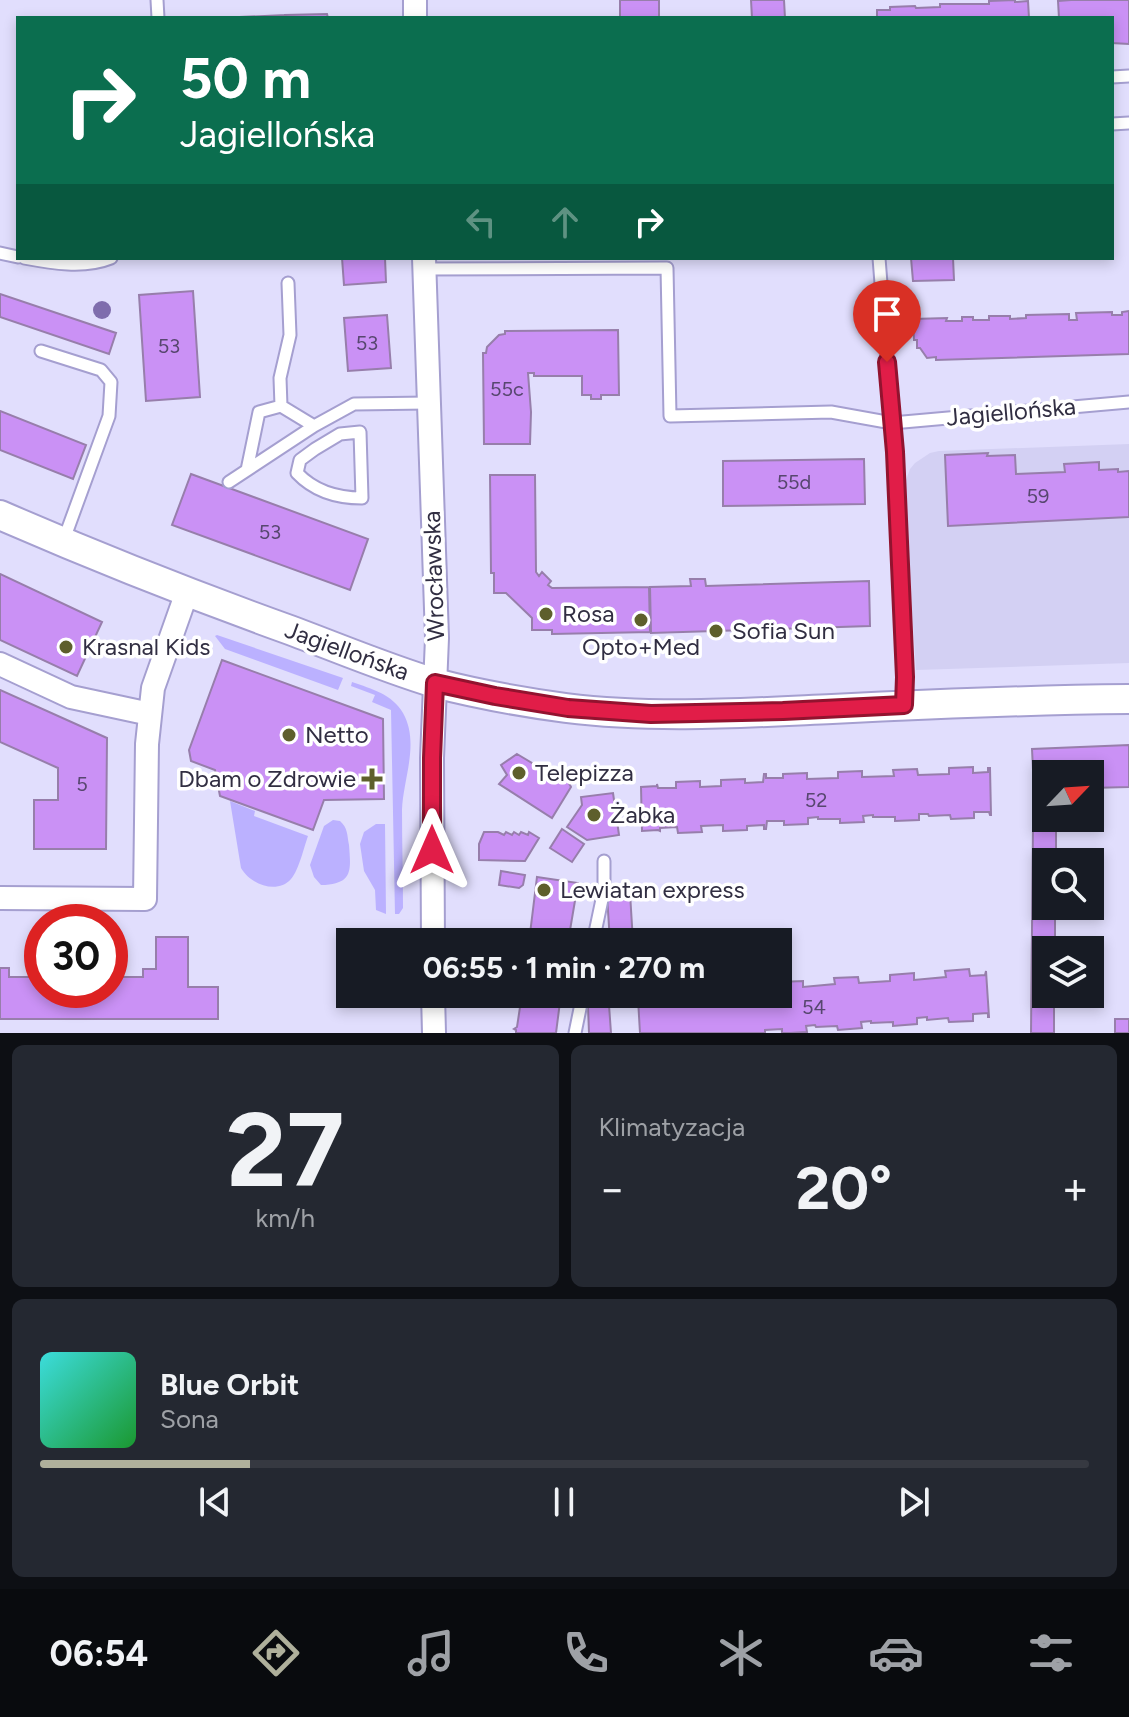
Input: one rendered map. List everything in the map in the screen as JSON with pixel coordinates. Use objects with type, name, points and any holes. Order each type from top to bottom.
[{"type":"street","name":"Wrocławska","points":[[424,264],[437,638],[432,758],[433,928]]},
{"type":"street","name":"Jagiellońska","points":[[0,515],[187,592],[435,683],[568,708],[651,714],[1129,699]]},
{"type":"street","points":[[0,898],[145,899],[147,744],[153,688],[187,592]]},
{"type":"street","points":[[0,664],[71,697],[150,714]]},
{"type":"street","points":[[433,1008],[434,1033]]},
{"type":"lane","points":[[42,260],[76,265],[106,260]]},
{"type":"lane","points":[[879,260],[892,423],[904,705]]},
{"type":"lane","name":"Jagiellońska","points":[[424,264],[667,268],[670,416],[831,412],[892,423],[1129,402]]},
{"type":"lane","points":[[288,283],[290,335],[280,378],[281,406],[309,429],[315,449]]},
{"type":"lane","points":[[41,351],[101,370],[111,382],[109,416],[63,543]]},
{"type":"lane","points":[[229,482],[309,429],[354,404],[428,403]]},
{"type":"lane","points":[[247,470],[259,412],[281,406]]},
{"type":"lane","points":[[360,432],[362,498],[343,498],[308,485],[297,473],[300,460],[315,449],[340,434],[360,432]]},
{"type":"lane","points":[[596,928],[604,890],[604,861]]},
{"type":"lane","points":[[575,1033],[580,1008]]},
{"type":"shaded area","points":[[1129,444],[1129,663],[916,670],[904,486],[915,463],[939,451]]},
{"type":"shaded area","points":[[217,635],[343,678],[338,690],[225,649]]},
{"type":"shaded area","points":[[352,682],[393,701],[408,725],[410,749],[402,810],[403,908],[399,914],[395,914],[391,710],[372,702],[375,695],[351,686]]},
{"type":"shaded area","points":[[230,801],[255,811],[254,816],[308,836],[296,870],[285,884],[264,886],[251,879],[241,868]]},
{"type":"shaded area","points":[[333,820],[340,821],[346,829],[349,869],[339,882],[321,885],[310,865],[324,826]]},
{"type":"shaded area","points":[[376,824],[385,824],[386,914],[376,910],[375,890],[364,871],[360,844],[364,832]]},
{"type":"building","points":[[620,0],[659,0],[659,16],[620,16]]},
{"type":"building","points":[[751,0],[784,0],[785,16],[752,16]]},
{"type":"building","points":[[1129,0],[1129,44],[1114,43],[1114,16],[1059,16],[1058,1]]},
{"type":"building","points":[[989,1],[1028,1],[1029,16],[877,16],[877,10],[890,10],[890,7],[940,7],[940,4],[989,4]]},
{"type":"building","points":[[327,14],[328,16],[285,16]]},
{"type":"building","points":[[342,260],[385,260],[386,282],[344,285]]},
{"type":"building","points":[[911,260],[953,260],[954,280],[913,281]]},
{"type":"building","points":[[193,291],[200,397],[146,401],[139,295]]},
{"type":"building","points":[[0,294],[116,333],[109,354],[0,317]]},
{"type":"building","points":[[1129,311],[1129,354],[936,360],[936,357],[927,358],[917,348],[917,340],[914,340],[913,319],[962,321],[962,317],[989,320],[989,316],[1010,316],[1010,319],[1026,318],[1026,315],[1069,314],[1069,320],[1077,320],[1076,313],[1112,312],[1112,315],[1122,315],[1122,312]]},
{"type":"building","points":[[387,315],[391,368],[348,371],[344,318]]},
{"type":"building","points":[[618,330],[619,395],[601,395],[601,399],[591,399],[591,395],[582,395],[582,376],[534,376],[534,373],[528,373],[530,444],[484,444],[483,353],[499,335],[505,334],[505,331]]},
{"type":"building","points":[[0,411],[86,445],[73,479],[0,450]]},
{"type":"building","points":[[988,453],[987,456],[1015,455],[1016,474],[1065,472],[1064,464],[1099,462],[1099,470],[1129,471],[1129,517],[948,526],[945,455]]},
{"type":"building","points":[[864,459],[865,504],[723,506],[723,461]]},
{"type":"building","points":[[191,474],[368,539],[350,590],[172,525]]},
{"type":"building","points":[[490,475],[535,475],[536,572],[539,576],[542,572],[551,581],[548,585],[552,588],[649,587],[650,632],[552,634],[552,630],[532,630],[532,618],[506,593],[494,593]]},
{"type":"building","points":[[0,574],[102,622],[77,676],[0,640]]},
{"type":"building","points":[[690,579],[705,579],[706,586],[869,581],[870,626],[651,633],[650,587],[691,586]]},
{"type":"building","name":"Netto","points":[[222,660],[383,719],[384,799],[324,800],[313,830],[220,796],[215,770],[191,761],[189,750]]},
{"type":"building","points":[[0,690],[107,738],[106,849],[34,849],[34,800],[58,800],[58,768],[0,742]]},
{"type":"building","points":[[1129,745],[1129,787],[1104,788],[1104,760],[1033,760],[1032,749]]},
{"type":"building","points":[[517,754],[542,769],[562,770],[571,787],[552,818],[499,784],[507,775],[501,765]]},
{"type":"building","points":[[973,767],[973,773],[988,772],[990,768],[991,815],[989,812],[974,812],[974,818],[951,819],[950,815],[919,814],[919,820],[895,821],[895,817],[873,815],[863,816],[864,822],[840,823],[840,819],[818,817],[808,818],[808,824],[784,825],[784,821],[767,821],[766,829],[764,825],[747,826],[747,830],[723,831],[723,825],[701,826],[702,832],[678,833],[677,827],[642,831],[641,787],[657,784],[658,788],[676,788],[676,782],[700,781],[700,787],[721,786],[721,780],[745,779],[745,783],[763,782],[764,774],[766,778],[807,773],[807,779],[838,778],[838,772],[862,771],[862,777],[894,776],[893,770],[917,769],[918,775],[949,774],[949,768]]},
{"type":"building","points":[[613,793],[619,835],[587,840],[567,827],[582,805],[581,797]]},
{"type":"building","points":[[562,829],[584,844],[572,862],[550,848]]},
{"type":"building","points":[[484,832],[512,835],[514,832],[519,835],[521,832],[528,835],[529,832],[539,838],[525,861],[479,860],[479,844]]},
{"type":"building","points":[[1033,832],[1056,832],[1056,848],[1033,848]]},
{"type":"building","points":[[501,871],[525,875],[523,885],[519,888],[499,885]]},
{"type":"building","points":[[537,877],[578,883],[570,928],[531,928]]},
{"type":"building","points":[[630,893],[632,928],[609,928],[607,895]]},
{"type":"building","points":[[1032,920],[1055,920],[1055,936],[1032,936],[1032,1008],[1054,1008],[1054,1033],[1031,1033]]},
{"type":"building","points":[[156,937],[188,937],[188,987],[218,987],[218,1019],[0,1019],[0,968],[9,968],[9,977],[24,977],[24,1008],[128,1008],[128,977],[143,977],[143,969],[156,969]]},
{"type":"building","points":[[969,969],[970,976],[985,975],[986,971],[989,1017],[988,1013],[973,1014],[973,1021],[949,1022],[948,1018],[927,1020],[927,1017],[917,1018],[917,1024],[893,1026],[893,1022],[871,1021],[861,1022],[862,1028],[838,1030],[837,1026],[815,1025],[806,1026],[807,1032],[790,1033],[782,1033],[782,1029],[765,1030],[765,1033],[640,1033],[639,1008],[792,1008],[792,981],[803,981],[803,987],[835,984],[834,978],[858,977],[859,983],[890,981],[890,975],[914,973],[914,980],[946,977],[945,971]]},
{"type":"building","points":[[520,1008],[559,1008],[556,1033],[516,1033],[514,1029]]},
{"type":"building","points":[[588,1008],[609,1008],[611,1033],[589,1033]]},
{"type":"building","points":[[1115,1019],[1129,1019],[1129,1033],[1115,1033]]},
{"type":"place","name":"Rosa","points":[[546,614]]},
{"type":"place","name":"Opto+Med","points":[[641,620]]},
{"type":"place","name":"Sofia Sun","points":[[716,631]]},
{"type":"place","name":"Krasnal Kids","points":[[66,647]]},
{"type":"place","name":"Netto","points":[[289,735]]},
{"type":"place","name":"Telepizza","points":[[519,773]]},
{"type":"place","name":"Dbam o Zdrowie","points":[[372,779]]},
{"type":"place","name":"Żabka","points":[[594,815]]},
{"type":"place","name":"Lewiatan express","points":[[544,890]]},
{"type":"route","points":[[432,850],[435,683],[568,708],[651,714],[904,705],[895,452],[887,362]]}]
